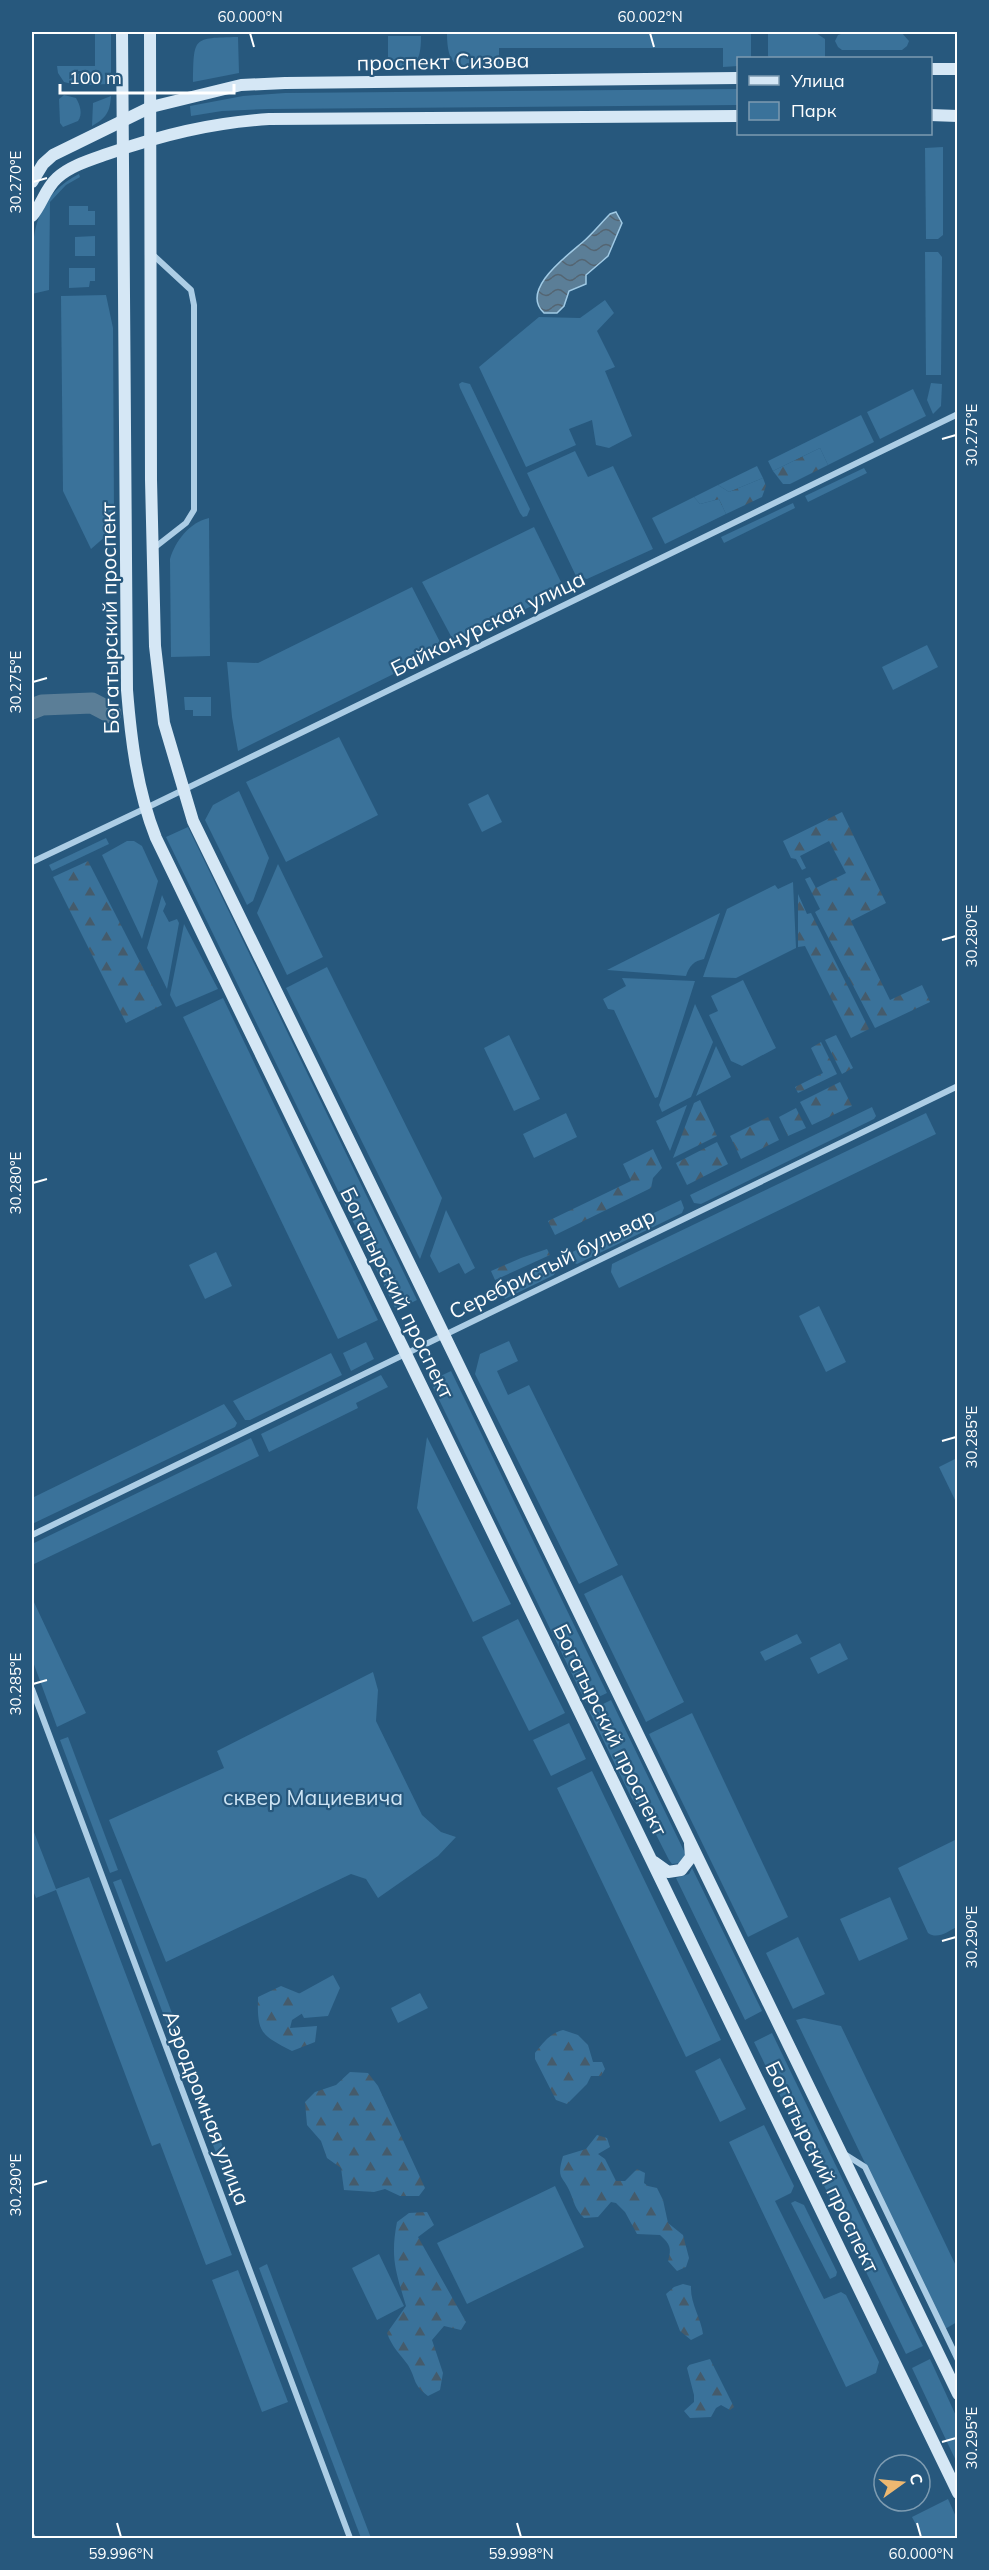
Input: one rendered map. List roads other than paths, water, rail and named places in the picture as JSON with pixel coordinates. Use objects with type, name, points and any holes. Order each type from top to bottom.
[{"type":"main road","name":"Богатырский проспект","points":[[122,32],[128,690],[130,731],[144,809],[156,838],[957,2493]]},
{"type":"main road","name":"Богатырский проспект","points":[[150,32],[151,550],[158,684],[164,723],[182,790],[202,841],[444,1334],[957,2394]]},
{"type":"main road","points":[[932,69],[957,69]]},
{"type":"main road","name":"проспект Сизова","points":[[32,182],[42,164],[53,155],[151,107],[241,85],[737,78]]},
{"type":"main road","points":[[932,115],[957,116]]},
{"type":"main road","points":[[32,216],[47,189],[58,177],[85,162],[151,139],[224,122],[268,119],[737,116]]},
{"type":"main road","points":[[650,1856],[658,1866],[668,1872],[681,1870],[692,1857],[688,1837]]},
{"type":"street","points":[[957,207],[957,384]]},
{"type":"street","points":[[150,253],[191,290],[194,305],[195,499],[194,510],[186,523],[151,550]]},
{"type":"street","name":"Байконурская улица","points":[[32,862],[957,414]]},
{"type":"street","name":"Серебристый бульвар","points":[[32,1534],[957,1086]]},
{"type":"street","name":"Аэродромная улица","points":[[32,1689],[350,2538]]},
{"type":"street","points":[[840,2152],[865,2167],[957,2360]]},
{"type":"water","points":[[616,212],[622,223],[608,256],[586,275],[586,284],[569,291],[564,306],[557,313],[544,313],[538,304],[537,294],[541,284],[558,264],[610,214]]},
{"type":"waterway","points":[[32,709],[42,705],[92,703],[111,713]]},
{"type":"park label","name":"сквер Мациевича","points":[[313,1798]]}]
